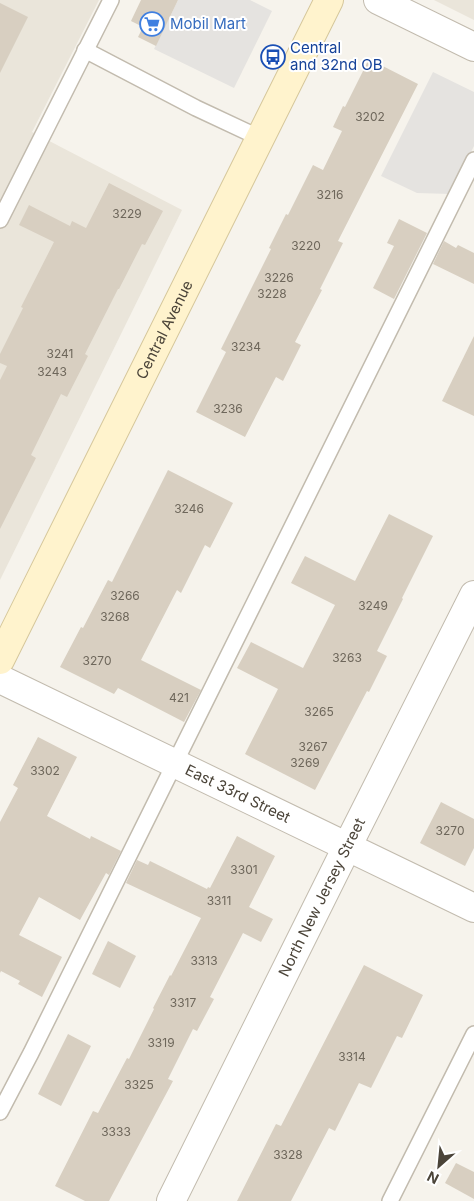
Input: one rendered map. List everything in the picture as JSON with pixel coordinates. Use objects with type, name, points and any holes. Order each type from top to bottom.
[{"type":"main road","name":"Central Avenue","points":[[0,660],[329,0]]},
{"type":"street","points":[[378,0],[474,47]]},
{"type":"street","name":"North New Jersey Street","points":[[171,1201],[474,595]]},
{"type":"street","name":"East 33rd Street","points":[[0,679],[474,908]]},
{"type":"lane","points":[[0,220],[111,0]]},
{"type":"lane","points":[[85,50],[196,108],[260,138]]},
{"type":"lane","points":[[0,1112],[474,160]]},
{"type":"lane","points":[[390,1201],[474,1034]]},
{"type":"shaded area","points":[[0,0],[99,0],[32,132],[182,210],[0,580]]},
{"type":"shaded area","points":[[178,0],[250,0],[272,11],[234,88],[154,49]]},
{"type":"shaded area","points":[[434,0],[474,0],[474,20]]},
{"type":"shaded area","points":[[433,72],[474,92],[474,146],[450,194],[417,193],[381,176]]},
{"type":"building","name":"Mobil Mart","points":[[141,0],[178,0],[156,46],[138,37],[143,27],[131,21]]},
{"type":"building","points":[[0,3],[28,17],[0,73]]},
{"type":"building","points":[[369,59],[418,84],[338,241],[343,243],[320,289],[322,290],[295,342],[301,345],[283,381],[276,377],[245,437],[196,412],[226,352],[221,349],[271,249],[269,248],[286,214],[288,215],[313,165],[323,170],[342,131],[333,127]]},
{"type":"building","points":[[109,183],[163,211],[145,245],[142,244],[118,289],[85,354],[88,356],[67,397],[61,394],[31,455],[36,458],[0,529],[0,380],[7,366],[0,363],[0,354],[54,242],[19,225],[29,205],[70,226],[72,221],[86,228]]},
{"type":"building","points":[[399,219],[427,233],[394,299],[373,288],[394,246],[387,243]]},
{"type":"building","points":[[444,241],[456,248],[458,245],[474,253],[474,284],[433,264]]},
{"type":"building","points":[[474,336],[474,416],[442,401]]},
{"type":"building","points":[[168,470],[233,503],[210,548],[205,545],[181,593],[177,590],[141,660],[201,690],[184,722],[118,688],[114,694],[60,667],[108,580],[112,582]]},
{"type":"building","points":[[389,514],[433,536],[377,651],[387,656],[315,790],[245,754],[278,689],[237,668],[251,642],[303,668],[335,605],[291,583],[305,556],[355,581]]},
{"type":"building","points":[[38,737],[77,757],[47,816],[90,839],[91,836],[121,851],[109,875],[106,873],[80,920],[39,897],[19,935],[62,957],[42,997],[18,984],[20,981],[1,971],[0,973],[0,822],[18,788],[13,785]]},
{"type":"building","points":[[441,802],[474,819],[474,848],[465,866],[420,843]]},
{"type":"building","points":[[237,836],[275,856],[249,907],[273,919],[261,942],[243,933],[210,997],[214,999],[197,1031],[193,1029],[168,1079],[173,1081],[109,1201],[85,1201],[55,1186],[93,1111],[98,1113],[127,1058],[129,1059],[153,1008],[201,918],[126,883],[137,860],[148,865],[150,861],[207,889],[208,887],[210,888]]},
{"type":"building","points":[[108,941],[136,956],[120,988],[92,974]]},
{"type":"building","points":[[364,965],[423,995],[402,1038],[397,1036],[371,1088],[359,1083],[335,1131],[329,1128],[291,1201],[237,1201],[276,1124],[281,1126]]},
{"type":"building","points":[[68,1034],[91,1046],[61,1106],[38,1094]]},
{"type":"building","points":[[456,1163],[474,1172],[474,1199],[445,1183]]},
{"type":"place","name":"Mobil Mart","points":[[152,24]]},
{"type":"place","name":"Central and 32nd OB","points":[[273,57]]}]
